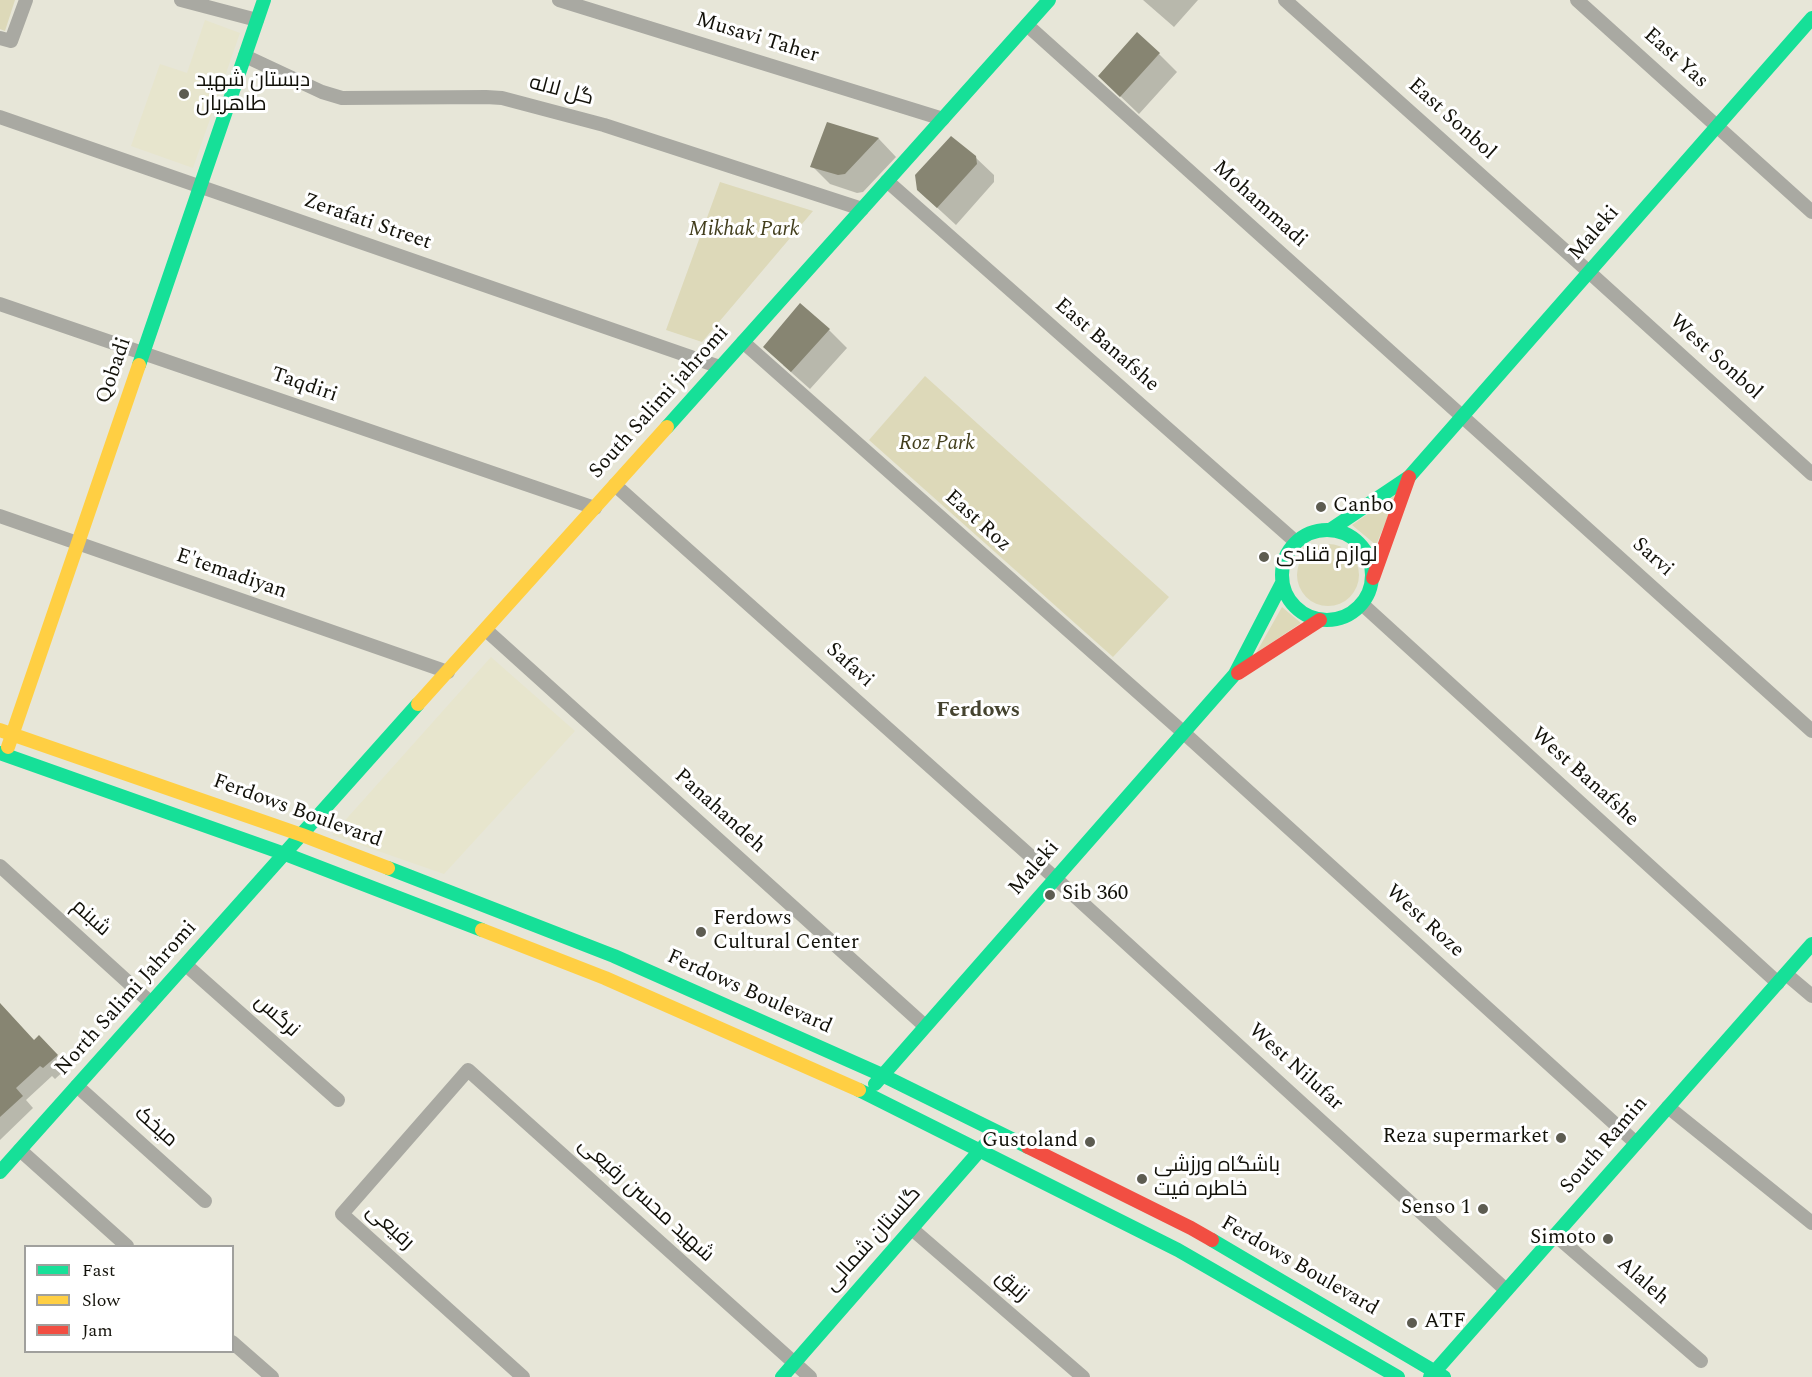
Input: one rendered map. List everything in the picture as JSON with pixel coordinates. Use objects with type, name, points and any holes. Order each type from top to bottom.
[{"type":"street","points":[[0,38],[11,41],[26,0]]},
{"type":"street","points":[[181,0],[257,20]]},
{"type":"street","name":"Qobadi","points":[[3,754],[6,732],[78,543],[264,0]]},
{"type":"street","name":"Musavi Taher","points":[[559,0],[943,119]]},
{"type":"street","name":"South Salimi jahromi","points":[[302,835],[1049,0]]},
{"type":"street","name":"East Sonbol","points":[[1285,0],[1589,272]]},
{"type":"street","name":"East Yas","points":[[1577,0],[1812,212]]},
{"type":"street","name":"Maleki","points":[[1330,530],[1409,477],[1812,18]]},
{"type":"street","name":"Mohammadi","points":[[1027,25],[1463,416]]},
{"type":"street","name":"گل لاله","points":[[245,56],[322,92],[342,98],[502,98],[520,102],[604,125],[862,209]]},
{"type":"street","name":"Zerafati Street","points":[[0,117],[720,368]]},
{"type":"street","name":"East Banafshe","points":[[887,181],[1296,542]]},
{"type":"street","name":"West Sonbol","points":[[1589,272],[1812,474]]},
{"type":"street","name":"Taqdiri","points":[[0,304],[595,508]]},
{"type":"street","name":"East Roz","points":[[743,342],[1184,733]]},
{"type":"street","name":"Sarvi","points":[[1463,416],[1812,731]]},
{"type":"street","name":"Maleki","points":[[1372,578],[1409,477]]},
{"type":"street","name":"Safavi","points":[[615,485],[1055,878]]},
{"type":"street","name":"E'temadiyan","points":[[0,516],[447,672]]},
{"type":"street","points":[[1330,530],[1344,533],[1366,551],[1371,564],[1372,578],[1370,592],[1362,604],[1350,615],[1336,620],[1320,620],[1306,616],[1295,608],[1282,583],[1282,568],[1287,554],[1296,542],[1318,531],[1330,530]]},
{"type":"street","name":"Maleki","points":[[868,1094],[882,1075],[1235,674],[1282,583]]},
{"type":"street","name":"West Banafshe","points":[[1362,604],[1782,978],[1812,996]]},
{"type":"street","name":"Maleki","points":[[1235,674],[1320,620]]},
{"type":"street","name":"Panahandeh","points":[[486,630],[925,1026]]},
{"type":"street","name":"Ferdows Boulevard","points":[[6,732],[302,835],[614,956],[882,1075],[1191,1228],[1436,1375]]},
{"type":"street","name":"West Roze","points":[[1184,733],[1636,1143]]},
{"type":"street","name":"Ferdows Boulevard","points":[[3,754],[285,854],[605,978],[868,1094],[1178,1250],[1398,1377]]},
{"type":"street","name":"North Salimi Jahromi","points":[[0,1172],[302,835]]},
{"type":"street","name":"شبنم","points":[[0,866],[152,1003]]},
{"type":"street","name":"West Nilufar","points":[[1055,878],[1506,1290]]},
{"type":"street","name":"South Ramin","points":[[1436,1375],[1506,1290],[1812,944]]},
{"type":"street","name":"نرگس","points":[[186,964],[338,1100]]},
{"type":"street","name":"شهید محسن رفیعی","points":[[468,1070],[810,1377]]},
{"type":"street","name":"رفیعی","points":[[468,1070],[342,1214],[523,1377]]},
{"type":"street","name":"میخک","points":[[77,1086],[205,1201]]},
{"type":"street","points":[[1668,1107],[1812,1223]]},
{"type":"street","name":"گلستان شمالی","points":[[782,1377],[982,1150],[996,1130]]},
{"type":"street","points":[[20,1150],[126,1245]]},
{"type":"street","name":"زنبق","points":[[912,1229],[1083,1377]]},
{"type":"street","name":"Alaleh","points":[[1555,1235],[1701,1361]]},
{"type":"street","points":[[234,1344],[272,1377]]},
{"type":"shaded area","name":"دبستان شهید طاهریان","points":[[205,20],[240,33],[193,168],[131,146],[160,64],[187,73]]},
{"type":"shaded area","points":[[491,657],[575,731],[444,874],[332,835]]},
{"type":"green space","points":[[0,0],[15,0],[5,31],[0,29]]},
{"type":"green space","name":"Mikhak Park","points":[[720,182],[813,211],[702,342],[666,330]]},
{"type":"green space","name":"Roz Park","points":[[925,376],[1169,597],[1113,657],[869,440]]},
{"type":"green space","points":[[1398,493],[1376,545],[1352,525]]},
{"type":"green space","points":[[1328,544],[1350,553],[1359,575],[1350,597],[1328,606],[1306,597],[1297,575],[1306,553]]},
{"type":"green space","points":[[1282,607],[1301,623],[1256,653]]},
{"type":"building","points":[[1137,32],[1160,53],[1120,97],[1098,76]]},
{"type":"building","points":[[827,122],[879,138],[845,174],[838,175],[810,167]]},
{"type":"building","points":[[951,136],[976,156],[977,164],[937,208],[917,190],[915,175]]},
{"type":"building","points":[[800,303],[830,329],[791,372],[763,347]]},
{"type":"building","points":[[0,1003],[34,1040],[39,1035],[58,1055],[43,1068],[40,1066],[16,1088],[23,1096],[0,1117]]},
{"type":"traffic: fast","points":[[139,365],[264,0]]},
{"type":"traffic: fast","points":[[667,427],[1049,0]]},
{"type":"traffic: fast","points":[[1330,530],[1409,477],[1812,18]]},
{"type":"traffic: fast","points":[[1327,530],[1344,533],[1359,543],[1369,558],[1372,575],[1369,592],[1359,607],[1344,617],[1327,620],[1310,617],[1295,607],[1285,592],[1282,575],[1285,558],[1295,543],[1310,533],[1327,530]]},
{"type":"traffic: fast","points":[[875,1084],[1235,674],[1282,583]]},
{"type":"traffic: fast","points":[[0,1172],[418,704]]},
{"type":"traffic: fast","points":[[0,753],[285,854],[482,930]]},
{"type":"traffic: fast","points":[[388,868],[614,956],[882,1075],[1028,1147]]},
{"type":"traffic: fast","points":[[1430,1377],[1812,944]]},
{"type":"traffic: fast","points":[[859,1090],[1178,1250],[1398,1377]]},
{"type":"traffic: fast","points":[[782,1377],[989,1140]]},
{"type":"traffic: fast","points":[[1212,1240],[1444,1377]]},
{"type":"traffic: slow","points":[[8,747],[139,365]]},
{"type":"traffic: slow","points":[[418,704],[667,427]]},
{"type":"traffic: slow","points":[[0,730],[302,835],[388,868]]},
{"type":"traffic: slow","points":[[482,930],[605,978],[859,1090]]},
{"type":"traffic: jam","points":[[1373,578],[1409,477]]},
{"type":"traffic: jam","points":[[1238,673],[1320,620]]},
{"type":"traffic: jam","points":[[1028,1147],[1212,1240]]},
{"type":"place","name":"دبستان شهید طاهریان","points":[[184,94]]},
{"type":"place","name":"Canbo","points":[[1321,507]]},
{"type":"place","name":"لوازم قنادی","points":[[1264,557]]},
{"type":"place","name":"Sib 360","points":[[1050,895]]},
{"type":"place","name":"Ferdows Cultural Center","points":[[701,932]]},
{"type":"place","name":"Reza supermarket","points":[[1561,1138]]},
{"type":"place","name":"Gustoland","points":[[1090,1142]]},
{"type":"place","name":"باشگاه ورزشی خاطره فیت","points":[[1142,1179]]},
{"type":"place","name":"Senso 1","points":[[1483,1209]]},
{"type":"place","name":"Simoto","points":[[1608,1239]]},
{"type":"place","name":"ATF","points":[[1412,1323]]},
{"type":"district","name":"Ferdows","points":[[978,712]]}]
